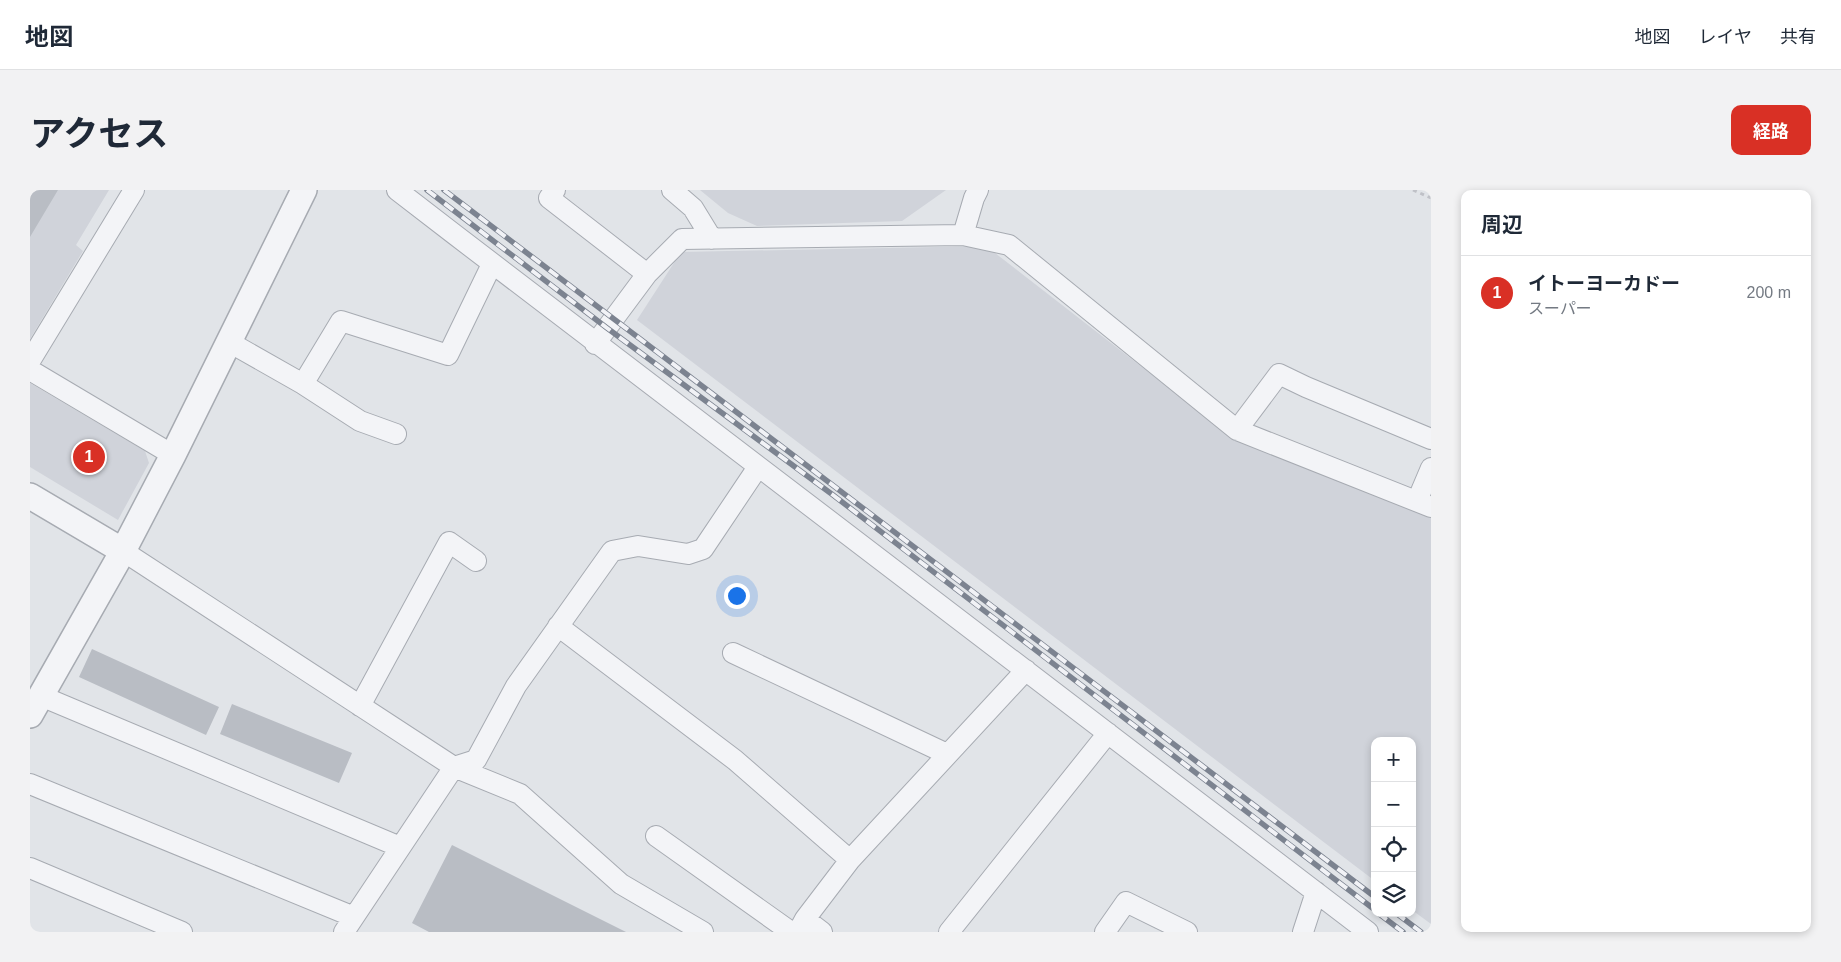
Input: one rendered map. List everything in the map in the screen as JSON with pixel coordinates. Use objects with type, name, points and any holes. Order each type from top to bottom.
[{"type":"street","points":[[30,361],[134,190]]},
{"type":"street","points":[[304,190],[123,551],[35,706],[400,847]]},
{"type":"street","points":[[397,190],[595,344],[1368,932]]},
{"type":"street","points":[[555,190],[549,198],[647,274]]},
{"type":"street","points":[[672,190],[693,208],[712,239]]},
{"type":"street","points":[[963,235],[978,190]]},
{"type":"street","points":[[595,344],[647,274],[682,239],[963,235],[1009,245],[1236,430],[1424,504],[1431,468]]},
{"type":"street","points":[[303,384],[341,322],[448,355],[492,264]]},
{"type":"street","points":[[229,342],[303,384],[360,422],[396,434]]},
{"type":"street","points":[[30,370],[172,456]]},
{"type":"street","points":[[1236,430],[1279,374],[1431,440]]},
{"type":"street","points":[[30,784],[349,924],[454,766],[476,760],[516,686],[612,551],[638,546],[688,554],[703,548],[758,467]]},
{"type":"street","points":[[30,496],[123,551],[454,766],[520,794],[621,884],[704,932]]},
{"type":"street","points":[[360,706],[449,542],[476,561]]},
{"type":"street","points":[[558,626],[734,760],[850,860]]},
{"type":"street","points":[[733,653],[947,754]]},
{"type":"street","points":[[798,928],[850,860],[1026,670]]},
{"type":"street","points":[[949,932],[1108,733]]},
{"type":"street","points":[[656,836],[798,928],[822,932]]},
{"type":"street","points":[[30,868],[182,932]]},
{"type":"street","points":[[1303,932],[1316,892]]},
{"type":"street","points":[[1105,932],[1126,902],[1187,932]]},
{"type":"path","points":[[1413,190],[1431,198]]},
{"type":"shaded area","points":[[30,190],[109,190],[76,245],[83,251],[30,339]]},
{"type":"shaded area","points":[[700,190],[946,190],[902,221],[757,226],[728,213]]},
{"type":"shaded area","points":[[986,246],[1232,437],[1431,518],[1431,924],[1416,913],[1416,737],[1371,737],[1371,878],[637,320],[681,252]]},
{"type":"shaded area","points":[[30,383],[145,451],[149,463],[118,520],[30,467]]},
{"type":"building","points":[[30,190],[58,190],[30,237]]},
{"type":"building","points":[[92,649],[219,707],[206,735],[79,677]]},
{"type":"building","points":[[232,704],[352,753],[339,783],[220,734]]},
{"type":"building","points":[[452,845],[626,932],[429,932],[412,923]]},
{"type":"railway","points":[[427,190],[607,328],[833,495],[1371,907]]},
{"type":"railway","points":[[444,190],[1371,894]]},
{"type":"railway","points":[[1383,917],[1403,932]]},
{"type":"railway","points":[[1401,917],[1421,932]]},
{"type":"place","name":"イトーヨーカドー","points":[[89,457]]}]
